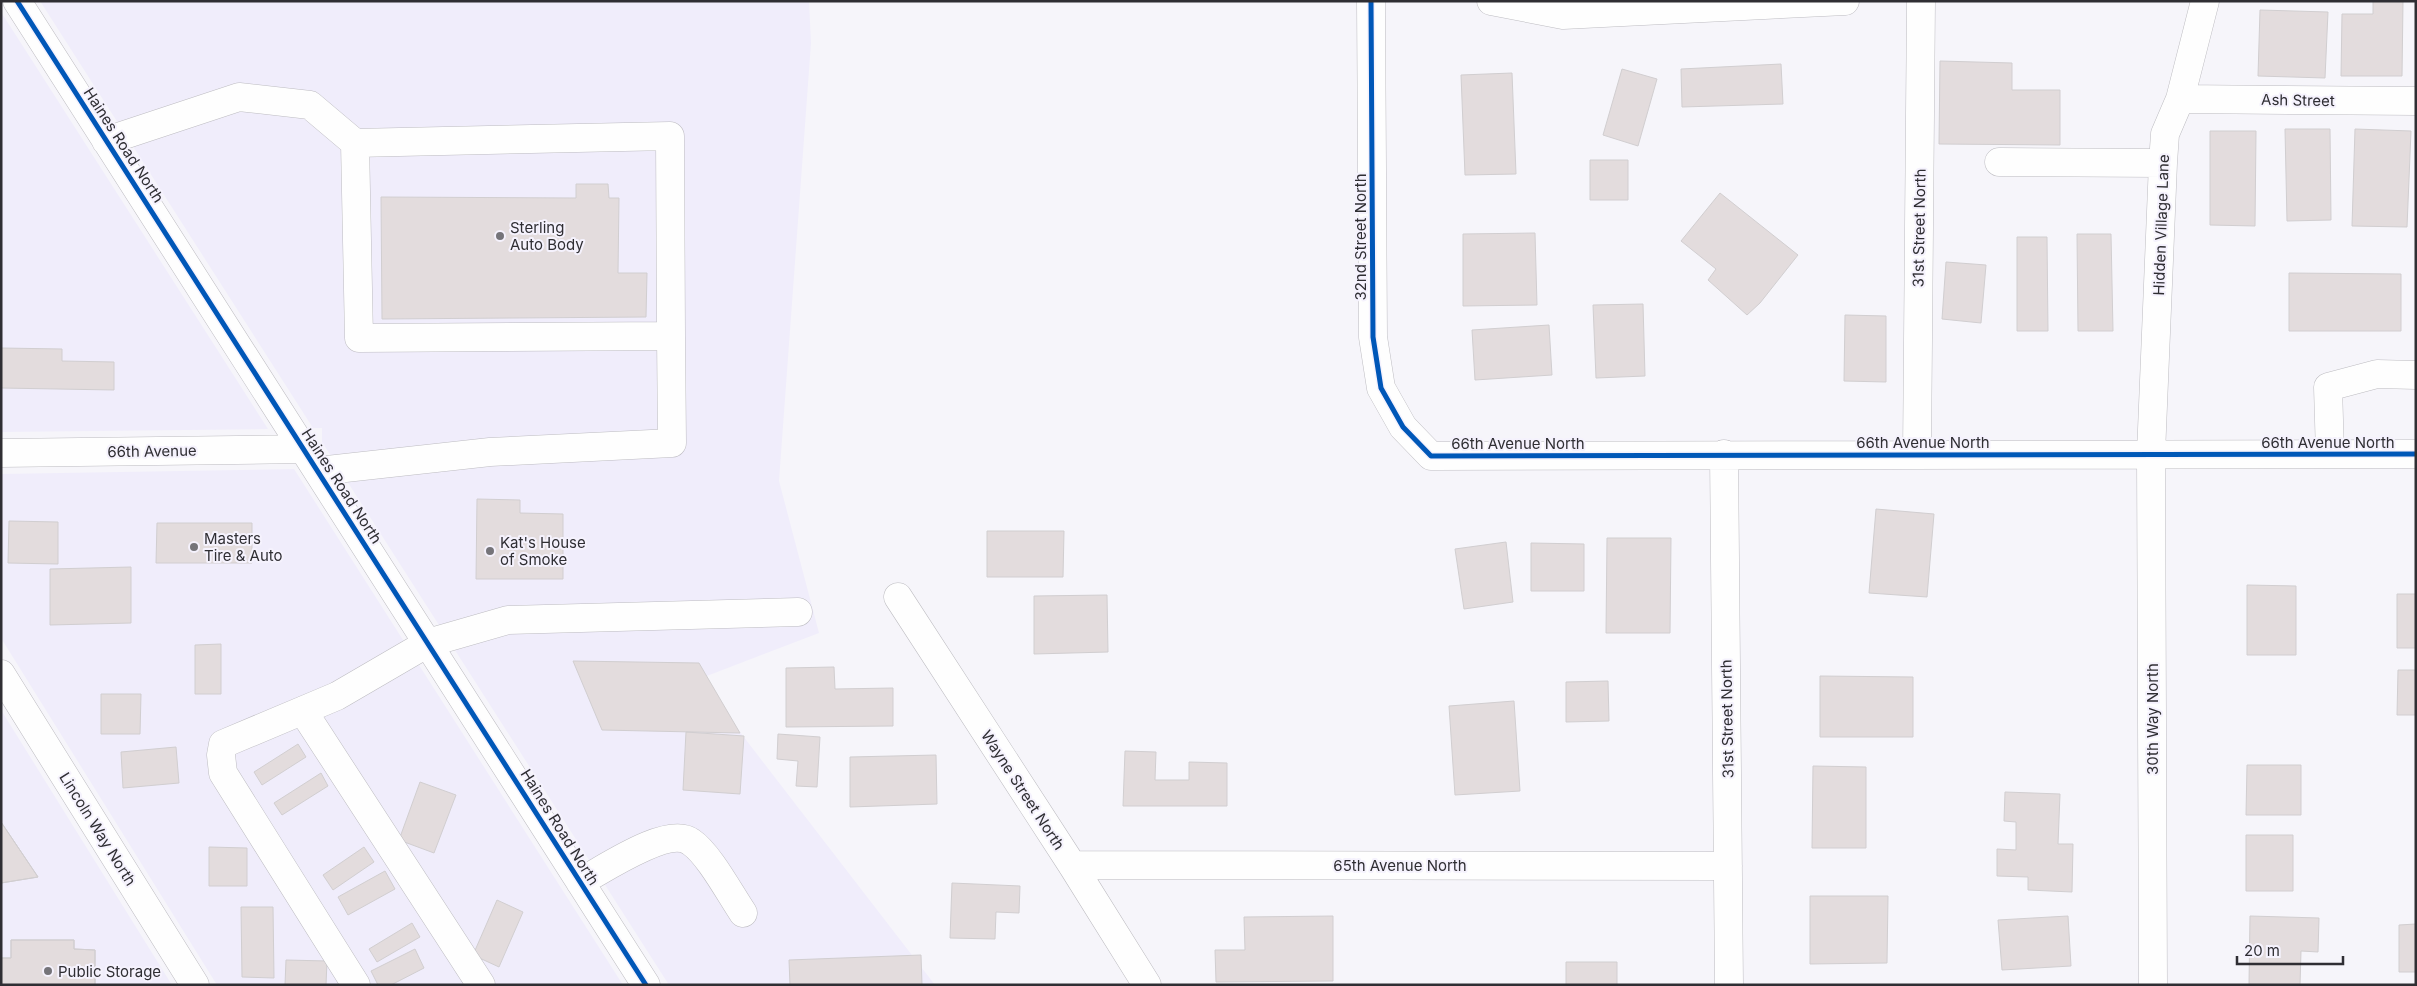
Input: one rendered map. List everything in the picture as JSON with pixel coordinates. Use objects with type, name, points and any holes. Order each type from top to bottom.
[{"type":"street","name":"Haines Road North","points":[[17,1],[646,985]]},
{"type":"street","name":"32nd Street North","points":[[1371,1],[1373,337],[1381,388],[1403,428],[1430,456]]},
{"type":"street","points":[[1491,1],[1563,15],[1845,1]]},
{"type":"street","name":"31st Street North","points":[[1917,454],[1921,1]]},
{"type":"street","name":"Hidden Village Lane","points":[[2150,454],[2165,134],[2180,99],[2205,1]]},
{"type":"street","points":[[106,140],[239,98],[310,104],[355,143],[670,136],[671,336],[359,338],[355,143]]},
{"type":"street","name":"Ash Street","points":[[2180,99],[2416,102]]},
{"type":"street","points":[[1999,162],[2163,163]]},
{"type":"street","name":"66th Avenue","points":[[1,453],[311,460],[672,443],[671,336]]},
{"type":"street","points":[[2330,454],[2328,387],[2377,374],[2416,375]]},
{"type":"street","name":"31st Street North","points":[[1724,454],[1729,985]]},
{"type":"street","name":"30th Way North","points":[[2150,454],[2153,985]]},
{"type":"street","name":"66th Avenue North","points":[[1430,456],[2416,454]]},
{"type":"street","name":"Wayne Street North","points":[[898,598],[1072,865],[1147,985]]},
{"type":"street","points":[[356,985],[223,773],[221,754],[223,744],[337,696],[428,643],[508,620],[798,612]]},
{"type":"street","name":"Lincoln Way North","points":[[1,674],[194,985]]},
{"type":"street","points":[[303,711],[480,985]]},
{"type":"street","points":[[580,882],[655,841],[678,837],[690,841],[704,854],[743,913]]},
{"type":"street","name":"65th Avenue North","points":[[1072,865],[1728,866]]},
{"type":"shaded area","points":[[40,1],[809,1],[811,43],[779,481],[819,633],[699,679],[935,985],[669,985],[322,442],[322,428],[313,428]]},
{"type":"shaded area","points":[[1,12],[268,429],[1,432]]},
{"type":"shaded area","points":[[294,469],[623,985],[217,985],[1,638],[1,474]]},
{"type":"shaded area","points":[[1,710],[172,985],[1,985]]},
{"type":"building","points":[[2373,1],[2403,1],[2402,76],[2341,76],[2342,14],[2373,14]]},
{"type":"building","points":[[2260,10],[2328,12],[2325,78],[2258,76]]},
{"type":"building","points":[[1940,61],[2012,63],[2012,90],[2060,90],[2060,145],[1939,144]]},
{"type":"building","points":[[1781,64],[1783,104],[1682,107],[1681,69]]},
{"type":"building","points":[[1622,69],[1657,79],[1638,146],[1603,135]]},
{"type":"building","points":[[1512,73],[1516,174],[1465,175],[1461,75]]},
{"type":"building","points":[[2285,129],[2330,129],[2331,220],[2287,221]]},
{"type":"building","points":[[2355,129],[2411,131],[2407,227],[2352,226]]},
{"type":"building","points":[[2210,131],[2256,131],[2255,226],[2210,225]]},
{"type":"building","points":[[1590,160],[1628,160],[1628,200],[1590,200]]},
{"type":"building","name":"Sterling Auto Body","points":[[576,184],[608,184],[609,198],[619,198],[618,273],[647,273],[646,317],[382,319],[381,197],[576,198]]},
{"type":"building","points":[[1720,193],[1798,255],[1760,303],[1747,315],[1708,280],[1716,269],[1681,241]]},
{"type":"building","points":[[1535,233],[1537,305],[1463,306],[1463,234]]},
{"type":"building","points":[[2077,234],[2111,234],[2113,331],[2078,331]]},
{"type":"building","points":[[2017,237],[2047,237],[2048,331],[2017,331]]},
{"type":"building","points":[[1946,262],[1986,265],[1981,323],[1942,319]]},
{"type":"building","points":[[2289,273],[2401,274],[2401,331],[2289,331]]},
{"type":"building","points":[[1643,304],[1645,376],[1596,378],[1593,305]]},
{"type":"building","points":[[1845,315],[1886,316],[1886,382],[1844,381]]},
{"type":"building","points":[[1549,325],[1552,375],[1475,380],[1472,330]]},
{"type":"building","points":[[1,348],[62,349],[62,361],[114,362],[114,390],[1,388]]},
{"type":"building","points":[[477,499],[520,500],[520,513],[563,514],[563,579],[476,579]]},
{"type":"building","points":[[1876,509],[1934,514],[1927,597],[1869,593]]},
{"type":"building","points":[[9,521],[58,522],[58,564],[8,563]]},
{"type":"building","points":[[157,523],[252,523],[252,563],[156,563]]},
{"type":"building","points":[[987,531],[1064,531],[1063,577],[987,577]]},
{"type":"building","points":[[1607,538],[1671,538],[1670,633],[1606,633]]},
{"type":"building","points":[[1506,542],[1513,602],[1464,609],[1455,549]]},
{"type":"building","points":[[1531,543],[1584,544],[1584,591],[1531,591]]},
{"type":"building","points":[[131,567],[131,623],[50,625],[50,569]]},
{"type":"building","points":[[2247,585],[2296,586],[2296,655],[2247,655]]},
{"type":"building","points":[[2397,594],[2416,594],[2416,648],[2397,648]]},
{"type":"building","points":[[1107,595],[1108,652],[1034,654],[1034,596]]},
{"type":"building","points":[[221,644],[221,694],[195,694],[195,645]]},
{"type":"building","points":[[573,661],[699,663],[740,733],[602,730]]},
{"type":"building","points":[[834,667],[835,689],[893,688],[893,726],[786,727],[786,668]]},
{"type":"building","points":[[2398,670],[2416,670],[2416,715],[2397,715]]},
{"type":"building","points":[[1820,676],[1913,677],[1913,737],[1820,737]]},
{"type":"building","points":[[1608,681],[1609,721],[1566,722],[1566,682]]},
{"type":"building","points":[[101,694],[141,694],[140,734],[101,734]]},
{"type":"building","points":[[1514,701],[1520,791],[1455,795],[1449,706]]},
{"type":"building","points":[[686,732],[744,736],[740,794],[683,790]]},
{"type":"building","points":[[778,734],[820,737],[817,787],[796,786],[798,761],[777,759]]},
{"type":"building","points":[[298,744],[306,757],[262,785],[254,772]]},
{"type":"building","points":[[176,747],[179,783],[123,788],[121,752]]},
{"type":"building","points":[[1125,751],[1156,752],[1155,780],[1189,780],[1189,762],[1227,763],[1227,806],[1123,806]]},
{"type":"building","points":[[936,755],[937,804],[850,807],[850,757]]},
{"type":"building","points":[[2247,765],[2301,765],[2301,815],[2246,815]]},
{"type":"building","points":[[1813,766],[1866,767],[1866,848],[1812,848]]},
{"type":"building","points":[[321,773],[328,786],[282,815],[274,803]]},
{"type":"building","points":[[420,782],[456,795],[434,853],[399,840]]},
{"type":"building","points":[[2005,792],[2060,794],[2058,844],[2073,844],[2072,892],[2028,890],[2028,877],[1997,876],[1997,849],[2016,850],[2016,822],[2004,821]]},
{"type":"building","points":[[1,822],[38,877],[1,883]]},
{"type":"building","points":[[1,822],[38,877],[1,883]]},
{"type":"building","points":[[2246,835],[2293,835],[2293,891],[2246,891]]},
{"type":"building","points":[[209,847],[247,848],[247,886],[209,886]]},
{"type":"building","points":[[364,847],[374,862],[333,890],[323,875]]},
{"type":"building","points":[[385,871],[395,889],[348,915],[338,897]]},
{"type":"building","points":[[952,883],[1020,886],[1019,913],[996,912],[995,939],[950,938]]},
{"type":"building","points":[[1810,896],[1888,896],[1887,963],[1810,964]]},
{"type":"building","points":[[497,900],[523,912],[499,967],[473,955]]},
{"type":"building","points":[[241,907],[273,907],[274,978],[242,977]]},
{"type":"building","points":[[1333,916],[1333,981],[1216,982],[1215,950],[1245,950],[1244,917]]},
{"type":"building","points":[[2068,916],[2071,966],[2002,970],[1998,920]]},
{"type":"building","points":[[2250,916],[2319,918],[2318,952],[2301,951],[2300,985],[2249,984]]},
{"type":"building","points":[[412,923],[420,937],[377,962],[369,949]]},
{"type":"building","points":[[2416,924],[2416,972],[2399,972],[2399,925]]},
{"type":"building","name":"Public Storage","points":[[11,940],[74,940],[74,949],[95,950],[95,985],[1,985],[1,958],[11,958]]},
{"type":"building","name":"Public Storage","points":[[11,940],[74,940],[74,949],[95,950],[95,985],[1,985],[1,958],[11,958]]},
{"type":"building","points":[[415,949],[424,968],[391,985],[378,985],[371,971]]},
{"type":"building","points":[[921,955],[922,985],[790,985],[789,960]]},
{"type":"building","points":[[286,960],[327,961],[326,985],[285,985]]},
{"type":"building","points":[[1566,962],[1617,962],[1617,985],[1566,985]]},
{"type":"cycle path","points":[[17,1],[646,985]]},
{"type":"cycle path","points":[[1371,1],[1373,337],[1381,388],[1403,427],[1431,456],[2416,454]]},
{"type":"place","name":"Sterling Auto Body","points":[[500,236]]},
{"type":"place","name":"Masters Tire & Auto","points":[[194,547]]},
{"type":"place","name":"Kat's House of Smoke","points":[[490,551]]},
{"type":"place","name":"Public Storage","points":[[48,971]]}]
